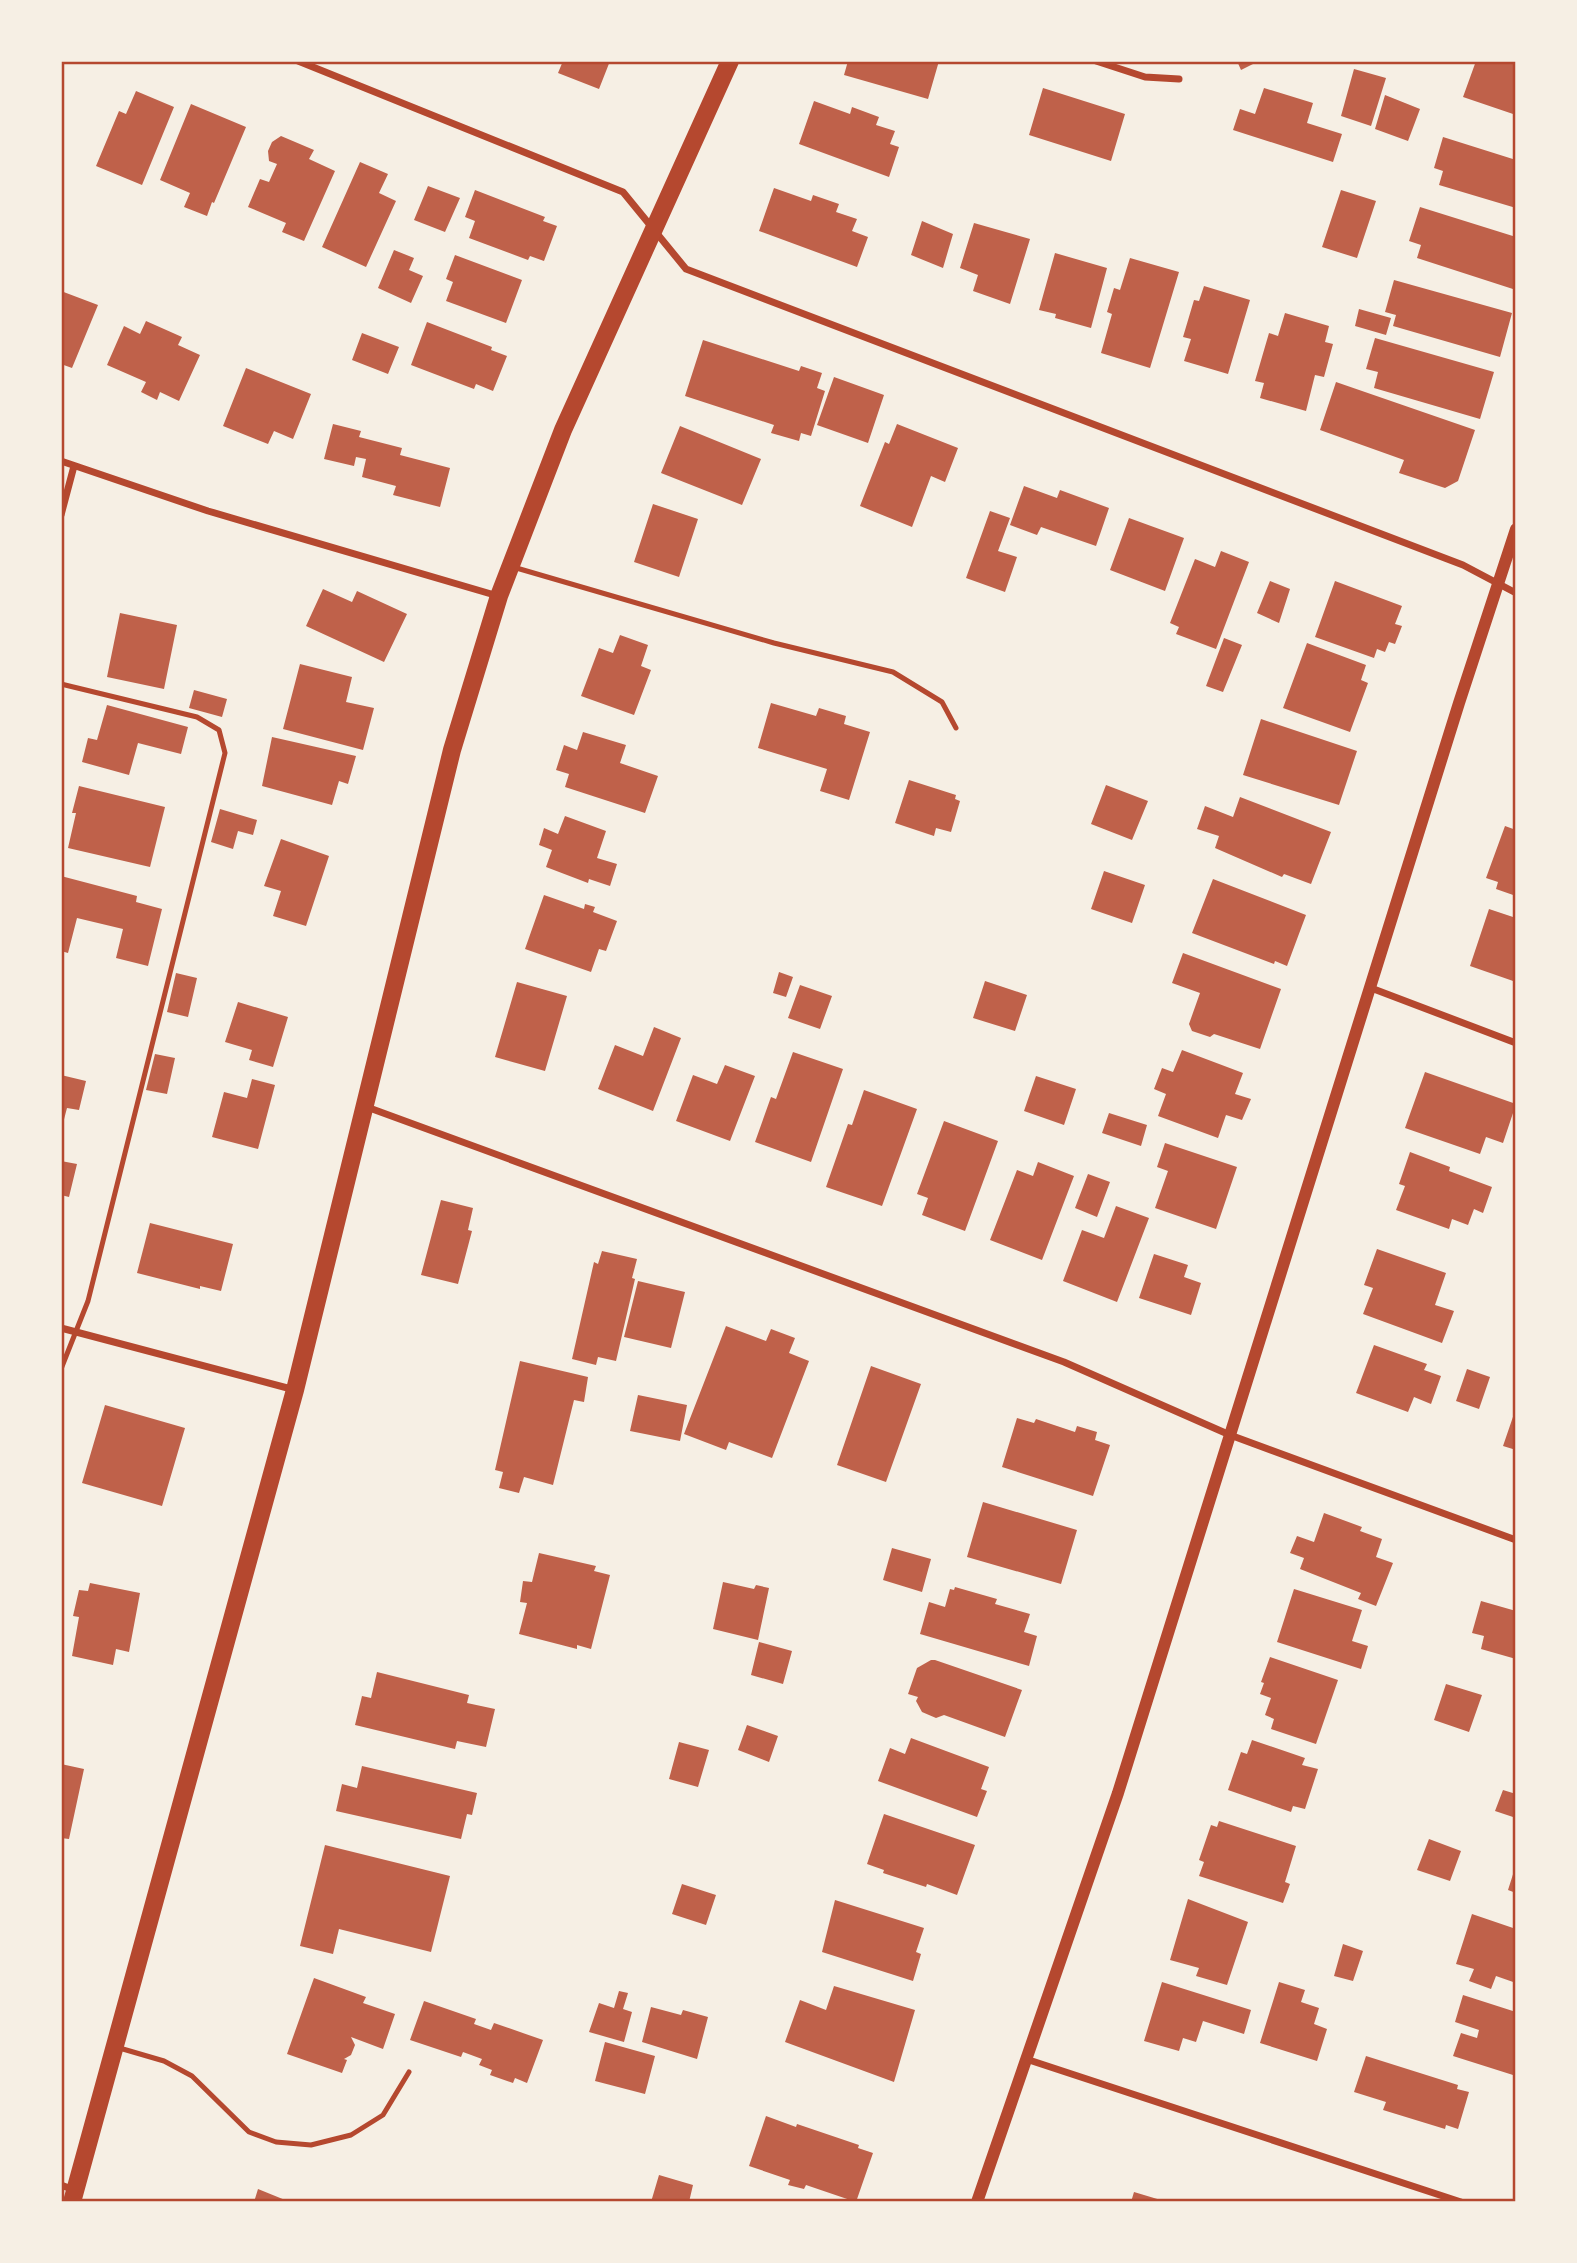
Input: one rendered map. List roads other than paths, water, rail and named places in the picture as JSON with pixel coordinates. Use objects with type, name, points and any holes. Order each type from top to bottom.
[{"type":"main road","points":[[69,2193],[113,2046],[295,1390],[452,750],[499,596],[563,430],[730,61]]},
{"type":"street","points":[[298,61],[623,192],[687,269],[1450,560],[1516,593]]},
{"type":"street","points":[[1096,61],[1145,77],[1179,79]]},
{"type":"street","points":[[61,461],[208,511],[499,596]]},
{"type":"street","points":[[61,515],[74,466]]},
{"type":"street","points":[[977,2202],[1118,1793],[1516,528]]},
{"type":"street","points":[[1371,988],[1516,1043]]},
{"type":"street","points":[[364,1106],[1065,1362],[1230,1436],[1516,1540]]},
{"type":"street","points":[[61,1328],[295,1390]]},
{"type":"street","points":[[1026,2059],[1461,2202]]},
{"type":"lane","points":[[510,566],[775,643],[893,672],[942,702],[956,728]]},
{"type":"lane","points":[[61,684],[197,717],[219,730],[225,753],[88,1301],[61,1369]]},
{"type":"lane","points":[[113,2046],[164,2061],[192,2076],[249,2132],[276,2142],[311,2145],[351,2135],[383,2115],[409,2072]]}]
